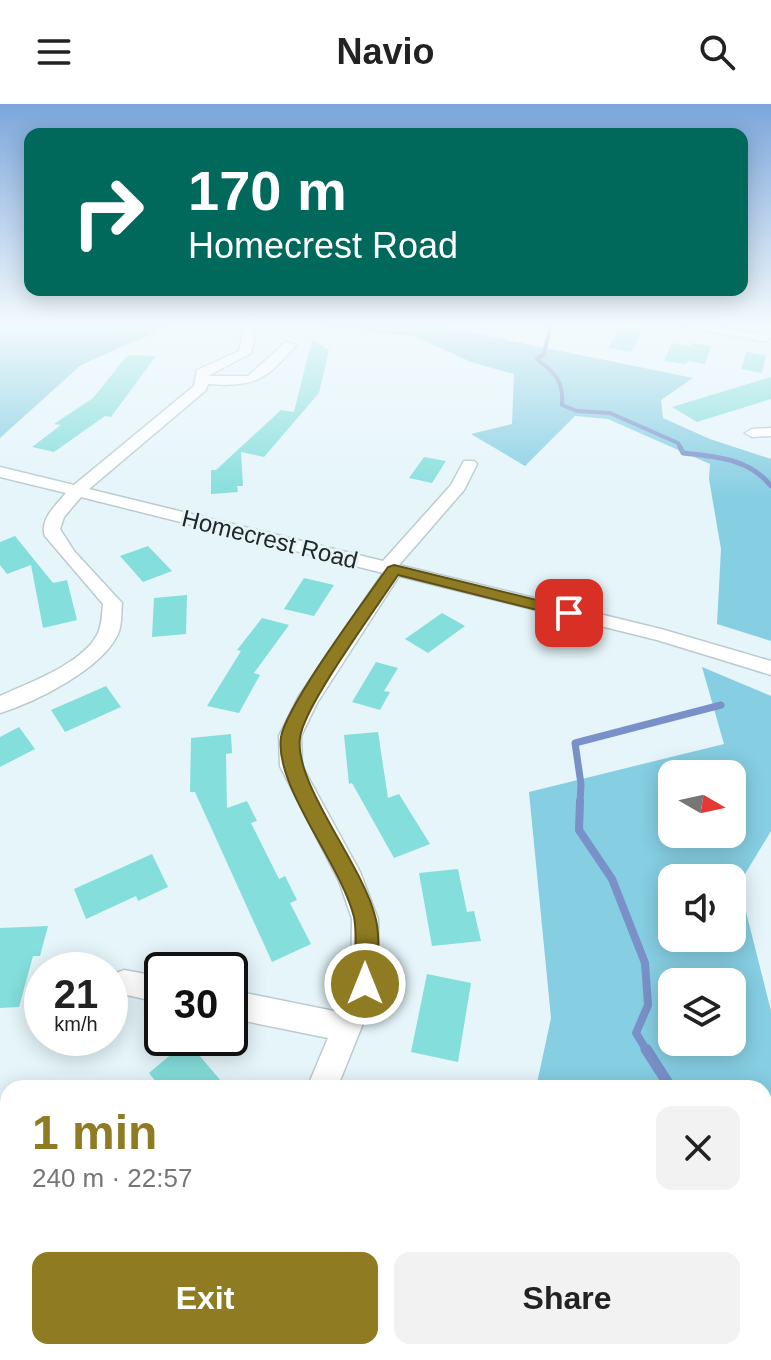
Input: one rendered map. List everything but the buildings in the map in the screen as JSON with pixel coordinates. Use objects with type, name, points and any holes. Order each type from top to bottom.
[{"type":"street","points":[[0,705],[72,669],[91,655],[108,635],[113,603],[99,584],[58,545],[51,530],[53,515],[75,491],[201,387],[202,382]]},
{"type":"street","points":[[752,433],[771,432]]},
{"type":"street","points":[[325,1080],[365,984],[365,919],[351,880],[291,766],[290,736],[307,701],[390,569],[458,487],[469,464]]},
{"type":"street","name":"Homecrest Road","points":[[0,472],[661,635],[771,668]]},
{"type":"street","points":[[248,1008],[347,1028]]},
{"type":"shaded area","points":[[0,382],[63,382],[0,438]]},
{"type":"shaded area","points":[[514,382],[688,382],[661,400],[663,418],[710,439],[771,459],[771,641],[717,624],[721,549],[709,479],[710,464],[608,419],[575,416],[525,466],[471,434],[512,424]]},
{"type":"shaded area","points":[[702,667],[771,696],[771,831],[746,872],[746,864],[658,864],[658,952],[746,952],[746,912],[771,1011],[771,1080],[538,1080],[551,1018],[529,792],[658,760],[658,848],[746,848],[746,760],[659,760],[724,744]]},
{"type":"waterway","points":[[558,382],[562,405],[577,411],[610,413],[678,443],[683,453],[742,464],[771,486]]},
{"type":"waterway","points":[[580,803],[581,784],[575,743],[721,705]]},
{"type":"waterway","points":[[580,801],[579,830],[612,879],[645,963],[648,1005],[636,1033],[647,1051]]},
{"type":"waterway","points":[[646,1049],[666,1080]]},
{"type":"route","points":[[365,984],[365,919],[351,880],[291,766],[290,736],[307,701],[394,570],[569,613]]}]
